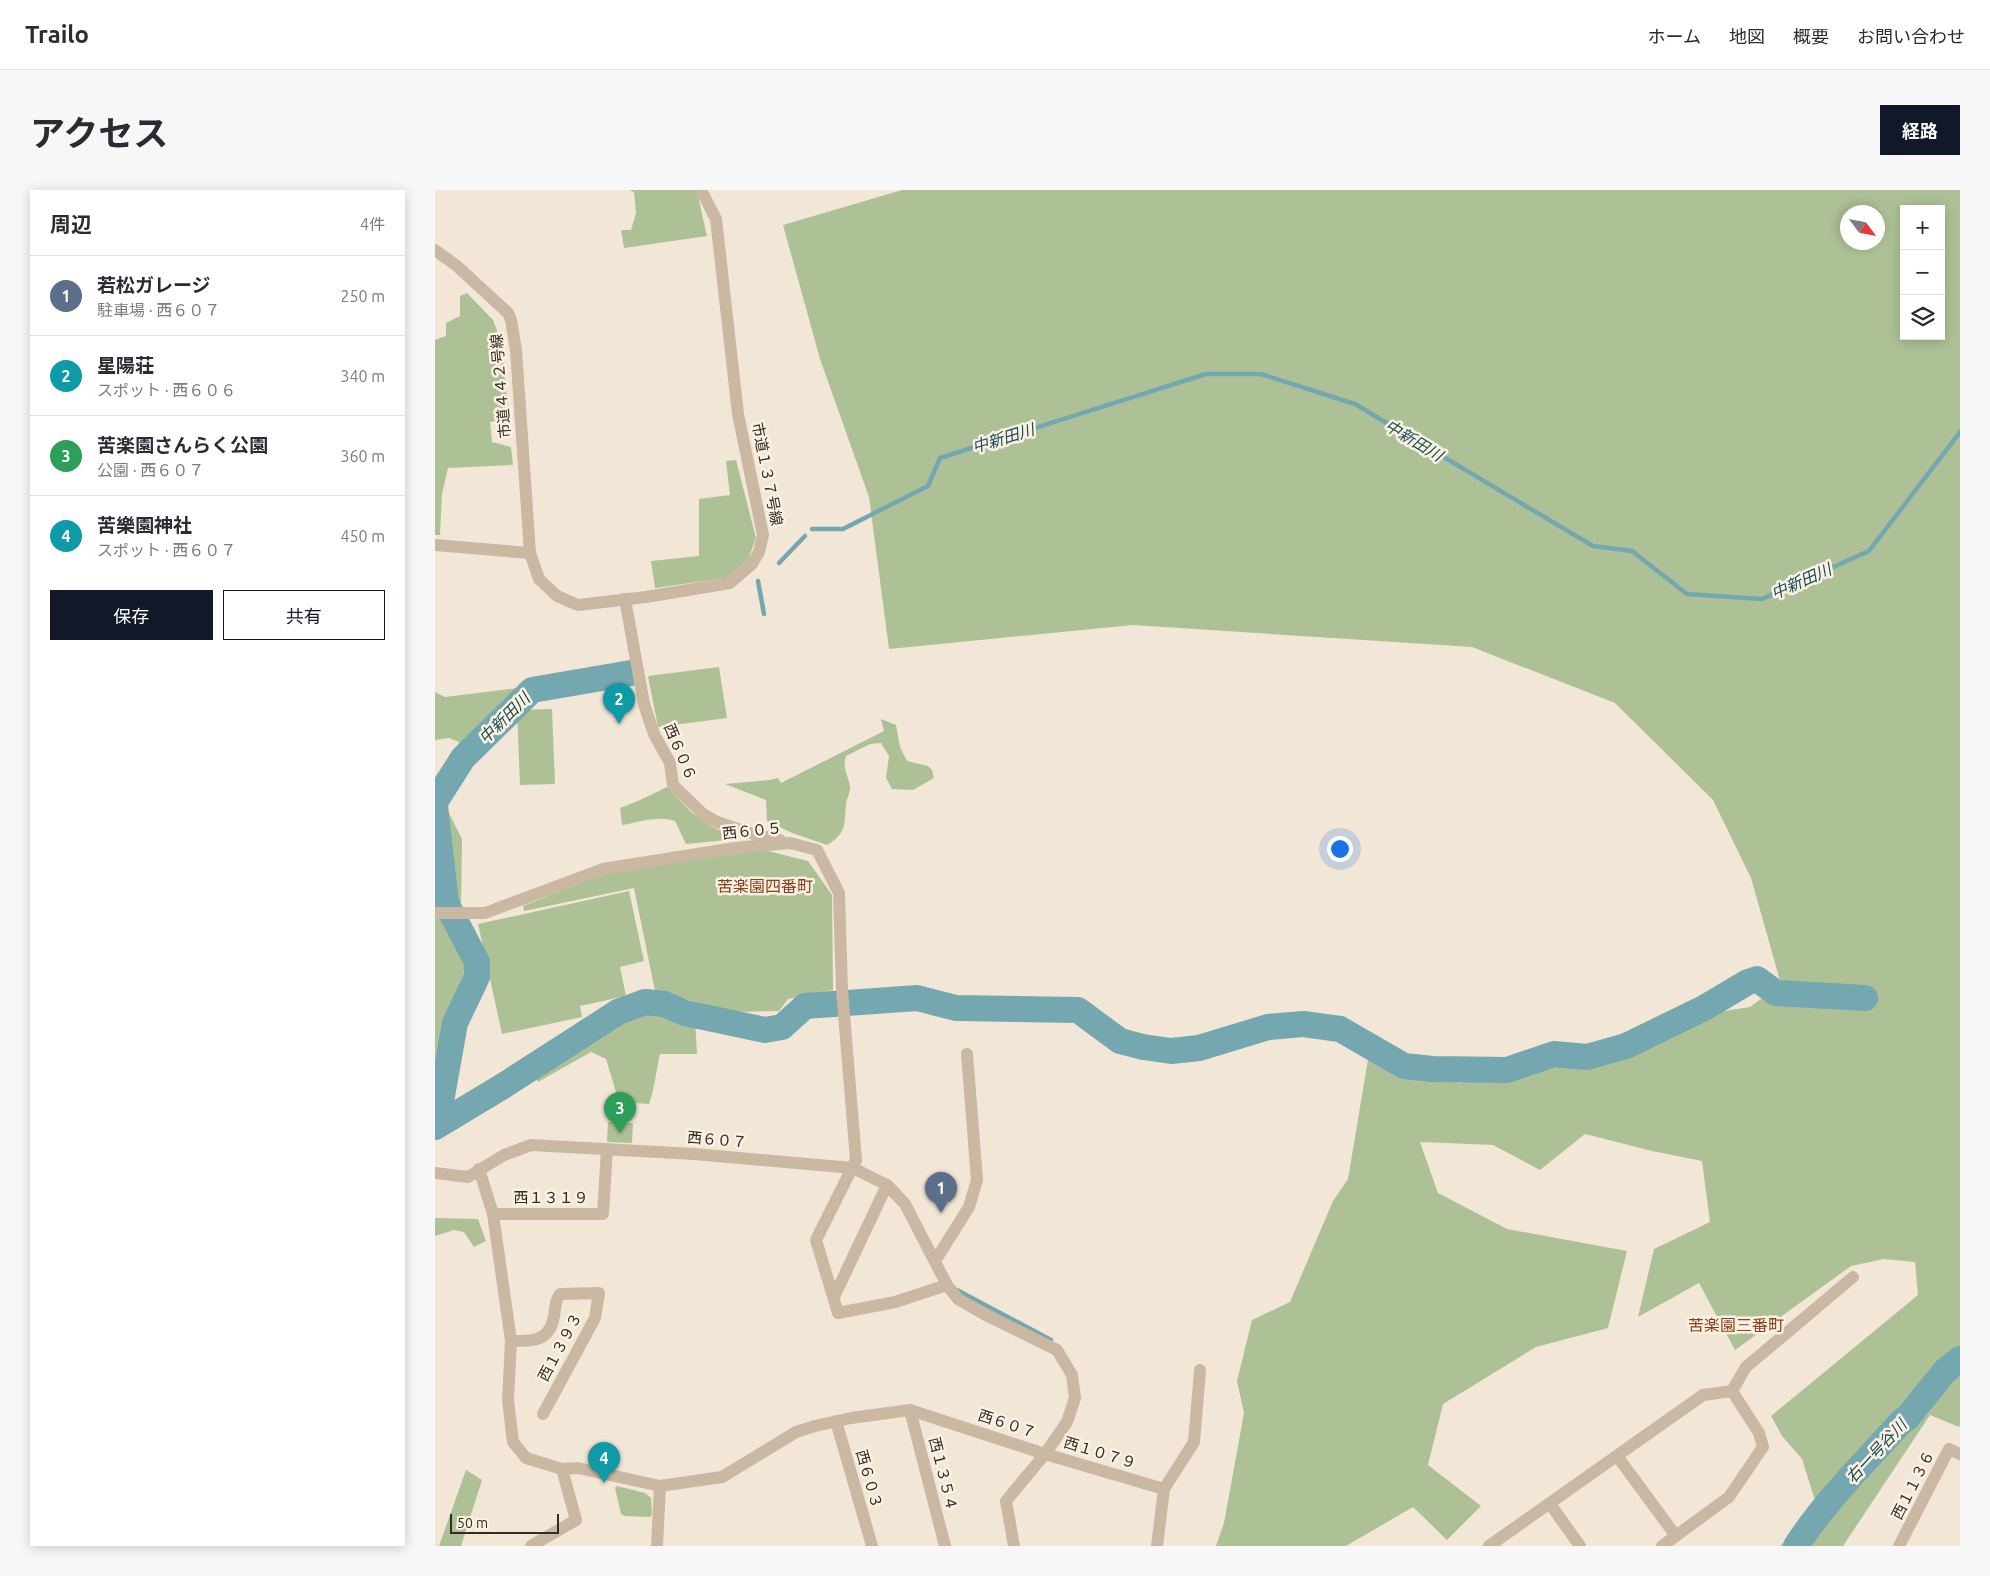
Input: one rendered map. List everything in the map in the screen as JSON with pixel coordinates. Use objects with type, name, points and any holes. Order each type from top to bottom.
[{"type":"street","name":"市道１３７号線","points":[[530,553],[539,580],[557,596],[578,605],[730,583],[752,564],[759,552],[763,535],[738,414],[716,219],[701,190]]},
{"type":"street","name":"市道４４２号線","points":[[435,250],[457,266],[507,313],[511,320],[516,350],[530,553]]},
{"type":"street","points":[[435,545],[530,553]]},
{"type":"street","name":"西６０６","points":[[625,599],[644,704],[654,734],[670,763],[673,785],[703,814],[717,822],[789,843]]},
{"type":"street","name":"西６０５","points":[[438,913],[485,913],[603,868],[735,848],[789,843],[817,850],[839,893],[844,1002],[856,1160],[853,1168]]},
{"type":"street","points":[[935,1261],[969,1207],[977,1180],[967,1054]]},
{"type":"street","name":"西６０７","points":[[435,1173],[468,1177],[479,1169],[504,1155],[531,1145],[694,1154],[853,1168],[887,1185],[905,1204],[947,1285],[959,1298],[984,1314],[1057,1350],[1072,1374],[1075,1398],[1067,1422],[1045,1454],[910,1410],[835,1421],[796,1432],[722,1477],[660,1486],[578,1468],[562,1469],[526,1458],[513,1442],[508,1400],[511,1341],[493,1214],[479,1169]]},
{"type":"street","name":"西１３１９","points":[[493,1214],[603,1214],[607,1149]]},
{"type":"street","points":[[853,1168],[816,1240],[838,1313],[895,1302],[947,1285]]},
{"type":"street","points":[[834,1296],[887,1185]]},
{"type":"street","points":[[1732,1391],[1746,1367],[1853,1277]]},
{"type":"street","name":"西１３９３","points":[[511,1341],[535,1341],[547,1334],[554,1317],[554,1302],[560,1294],[599,1293],[595,1318],[543,1414]]},
{"type":"street","points":[[1157,1546],[1164,1489],[1194,1442],[1200,1370]]},
{"type":"street","points":[[1489,1546],[1703,1395],[1732,1391]]},
{"type":"street","points":[[1662,1546],[1729,1497],[1763,1447],[1759,1433],[1732,1391]]},
{"type":"street","name":"西１３５４","points":[[910,1410],[945,1546]]},
{"type":"street","name":"西６０３","points":[[835,1421],[872,1546]]},
{"type":"street","name":"西１１３６","points":[[1899,1546],[1949,1449],[1960,1454]]},
{"type":"street","name":"西１０７９","points":[[1014,1546],[1006,1501],[1045,1454],[1164,1489]]},
{"type":"street","points":[[1617,1456],[1676,1536]]},
{"type":"street","points":[[531,1546],[576,1520],[562,1469]]},
{"type":"street","points":[[657,1546],[660,1486]]},
{"type":"street","points":[[1550,1504],[1580,1546]]},
{"type":"green space","points":[[629,190],[695,190],[707,236],[624,248],[621,230],[631,230],[636,213],[634,192]]},
{"type":"green space","points":[[902,190],[1960,190],[1960,1425],[1959,1427],[1930,1415],[1843,1546],[1780,1546],[1818,1510],[1802,1459],[1782,1436],[1771,1416],[1918,1295],[1915,1262],[1884,1259],[1851,1266],[1735,1350],[1699,1283],[1638,1317],[1654,1249],[1710,1222],[1702,1161],[1585,1134],[1540,1170],[1493,1145],[1420,1142],[1438,1193],[1507,1229],[1627,1251],[1608,1328],[1536,1347],[1443,1404],[1428,1465],[1481,1506],[1447,1540],[1413,1507],[1346,1546],[1216,1546],[1224,1523],[1244,1413],[1237,1381],[1252,1320],[1290,1302],[1333,1201],[1348,1179],[1369,1053],[1459,1083],[1541,1056],[1618,1057],[1666,1020],[1750,1007],[1781,984],[1751,878],[1713,800],[1615,703],[1472,647],[1133,625],[889,649],[869,497],[820,359],[783,225]]},
{"type":"green space","points":[[467,293],[493,320],[501,341],[509,419],[490,422],[492,442],[511,447],[513,465],[448,468],[442,494],[440,535],[435,535],[435,340],[446,336],[446,323],[460,316],[460,296]]},
{"type":"green space","points":[[736,460],[756,538],[748,560],[732,577],[655,588],[651,561],[699,556],[699,499],[730,495],[726,461]]},
{"type":"green space","points":[[719,667],[727,718],[658,727],[648,676]]},
{"type":"green space","points":[[527,687],[455,761],[459,742],[449,738],[435,740],[435,692],[445,697]]},
{"type":"green space","points":[[552,709],[555,784],[520,785],[517,710]]},
{"type":"green space","points":[[881,719],[896,725],[900,747],[907,761],[928,766],[932,770],[934,778],[913,790],[892,789],[886,778],[889,756],[881,743],[870,744],[846,756],[845,768],[850,788],[843,828],[838,836],[827,845],[792,833],[767,821],[766,800],[725,784],[778,778],[781,783],[884,731]]},
{"type":"green space","points":[[667,787],[691,812],[711,826],[737,839],[686,844],[675,821],[669,819],[648,820],[622,825],[620,808]]},
{"type":"green space","points":[[435,790],[439,793],[462,839],[461,906],[475,930],[455,1074],[435,1095]]},
{"type":"green space","points":[[764,850],[808,861],[832,895],[833,990],[788,999],[779,1011],[733,1012],[655,991],[634,888],[524,911],[523,906],[610,871]]},
{"type":"green space","points":[[629,891],[644,961],[620,967],[626,996],[580,1006],[582,1017],[502,1034],[478,924]]},
{"type":"green space","points":[[643,1008],[695,1020],[697,1054],[660,1054],[649,1104],[619,1102],[606,1059],[591,1052],[538,1082],[534,1073],[612,1020]]},
{"type":"green space","points":[[608,1122],[633,1123],[632,1143],[607,1142]]},
{"type":"green space","points":[[435,1218],[478,1219],[486,1241],[474,1247],[464,1232],[454,1230],[435,1236]]},
{"type":"green space","points":[[466,1470],[482,1480],[461,1546],[439,1546]]},
{"type":"green space","points":[[617,1486],[645,1493],[651,1498],[652,1514],[650,1517],[624,1516],[621,1514],[615,1488]]},
{"type":"waterway","name":"中新田川","points":[[812,529],[843,529],[928,486],[940,458],[1206,374],[1261,374],[1355,404],[1593,546],[1632,551],[1687,594],[1762,599],[1869,551],[1960,432]]},
{"type":"waterway","name":"中新田川","points":[[779,563],[805,536]]},
{"type":"waterway","name":"中新田川","points":[[758,581],[764,614]]},
{"type":"waterway","name":"中新田川","points":[[435,802],[463,758],[532,690],[631,673]]},
{"type":"waterway","name":"中新田川","points":[[435,806],[446,903],[477,962],[477,977],[455,1023],[442,1096],[435,1106]]},
{"type":"waterway","points":[[435,1127],[618,1012],[645,1002],[664,1004],[685,1013],[765,1030],[782,1027],[805,1006],[917,998],[956,1008],[1078,1010],[1120,1041],[1171,1051],[1199,1048],[1268,1027],[1303,1024],[1340,1029],[1404,1066],[1433,1069],[1507,1070],[1554,1054],[1587,1057],[1626,1046],[1704,1008],[1748,982],[1757,979],[1776,993],[1865,998]]},
{"type":"waterway","points":[[957,1290],[1051,1340]]},
{"type":"waterway","name":"右一号谷川","points":[[1796,1546],[1847,1481],[1903,1420],[1907,1418],[1945,1371],[1960,1359]]},
{"type":"place","name":"星陽荘","points":[[619,724]]},
{"type":"place","name":"苦楽園さんらく公園","points":[[620,1133]]},
{"type":"place","name":"若松ガレージ","points":[[941,1213]]},
{"type":"place","name":"苦樂園神社","points":[[604,1483]]},
{"type":"district","name":"苦楽園四番町","points":[[765,886]]},
{"type":"district","name":"苦楽園三番町","points":[[1736,1325]]}]
